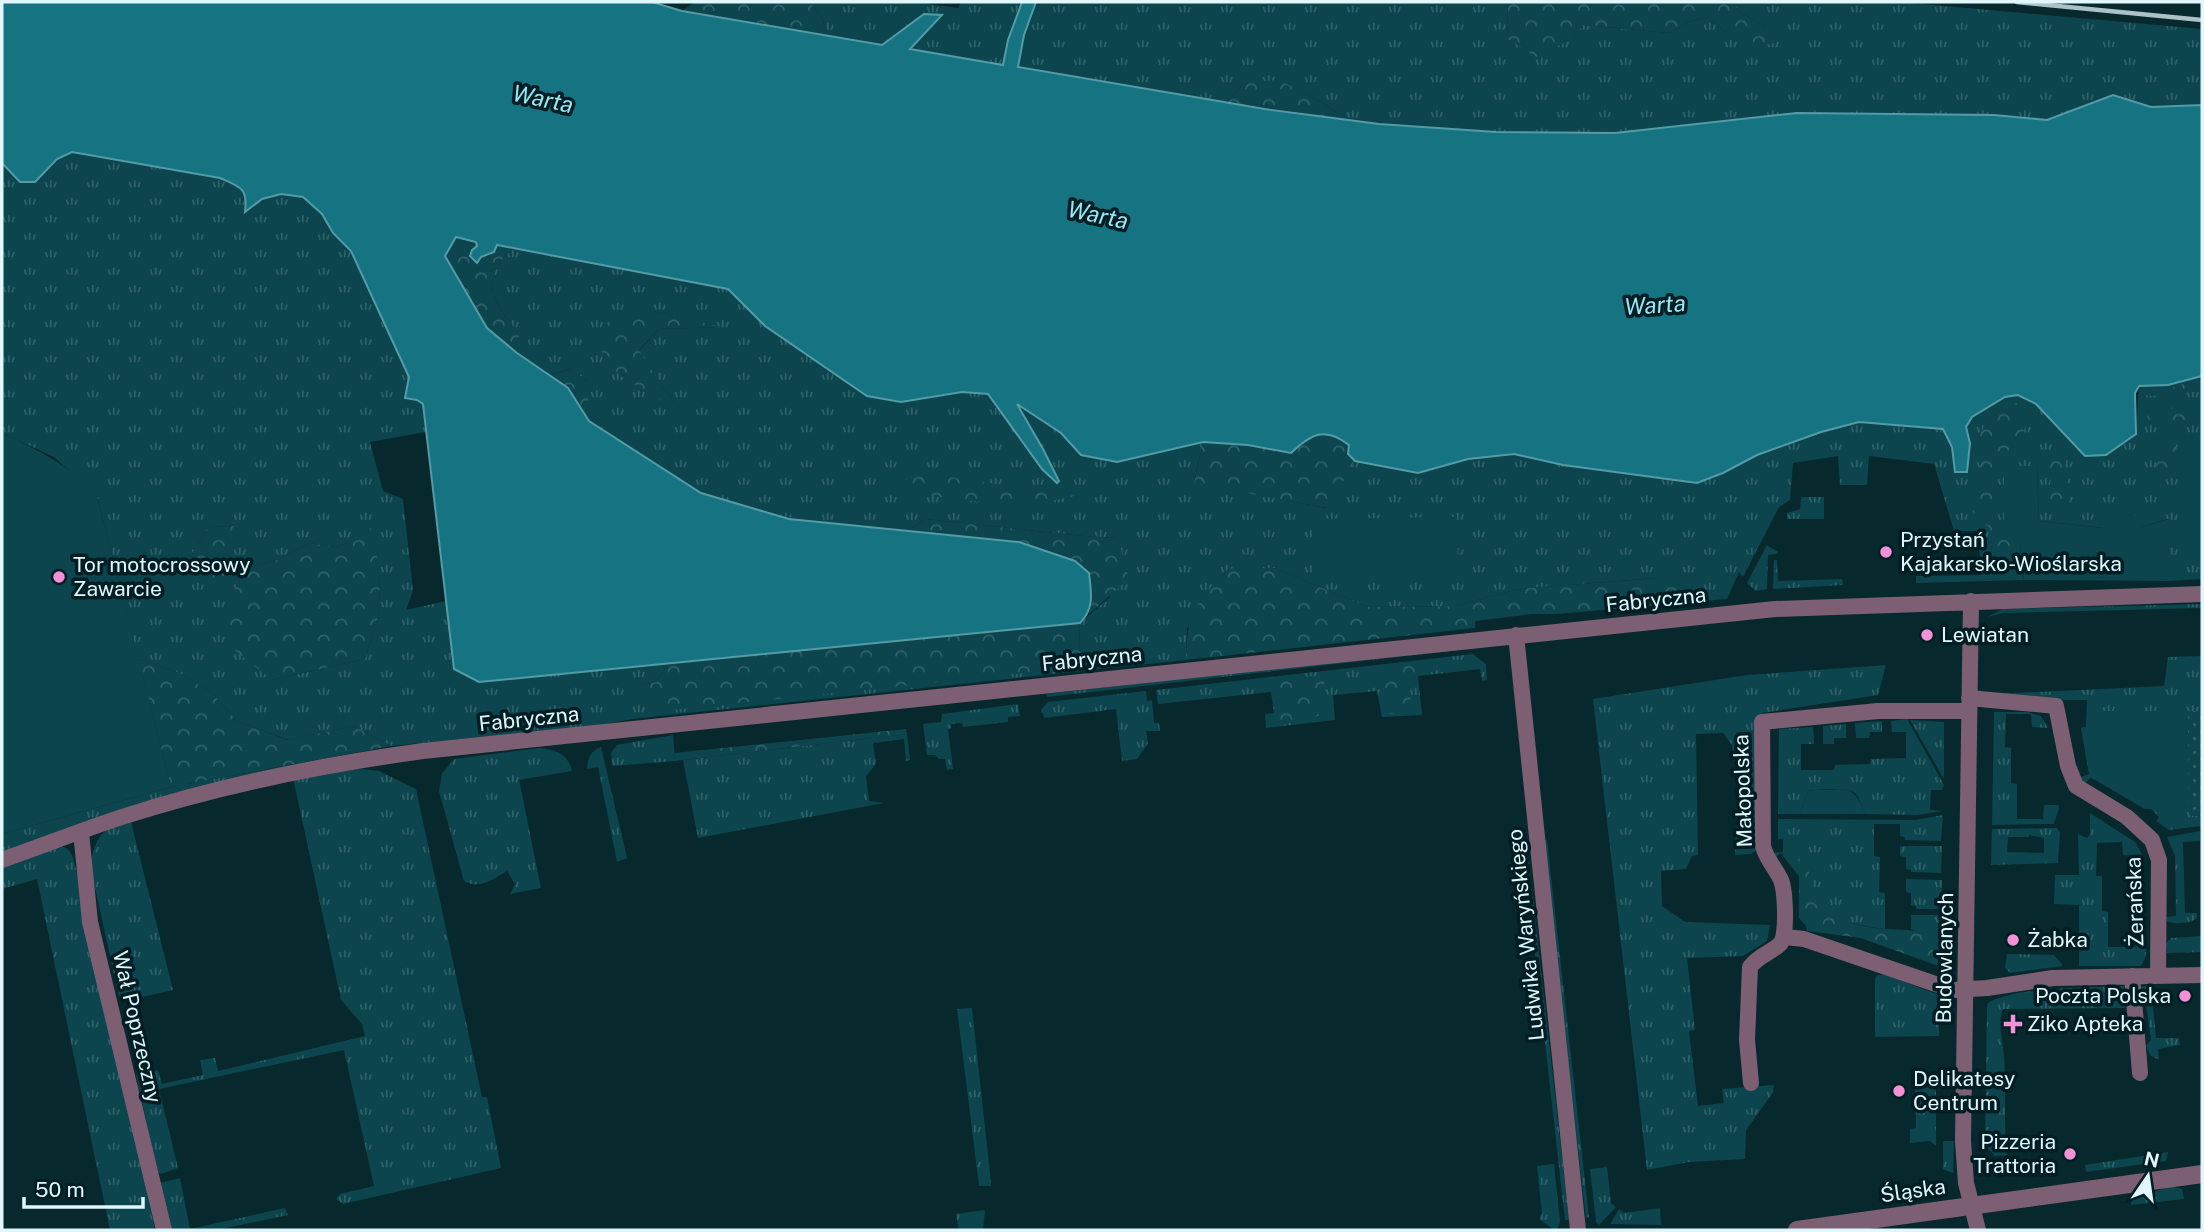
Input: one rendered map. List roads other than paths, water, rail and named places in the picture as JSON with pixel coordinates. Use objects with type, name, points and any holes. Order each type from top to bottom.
[{"type":"street","name":"Fabryczna","points":[[2,860],[172,802],[271,776],[332,763],[423,751],[1775,609],[2202,594]]},
{"type":"street","name":"Budowlanych","points":[[1971,601],[1963,1141],[1965,1175],[1978,1230]]},
{"type":"street","name":"Ludwika Waryńskiego","points":[[1516,635],[1578,1230]]},
{"type":"street","name":"Małopolska","points":[[1785,937],[1784,890],[1763,846],[1762,722],[1969,704]]},
{"type":"street","name":"Żerańska","points":[[1969,704],[2056,706],[2068,766],[2076,786],[2127,817],[2152,840],[2159,860],[2158,975]]},
{"type":"street","name":"Wał Poprzeczny","points":[[81,832],[90,922],[164,1230]]},
{"type":"street","points":[[1751,1083],[1747,1040],[1750,967],[1761,956],[1778,946],[1785,937],[1804,939],[1943,988],[1965,990],[2053,978],[2202,975]]},
{"type":"street","points":[[2132,976],[2140,1073]]},
{"type":"street","name":"Śląska","points":[[1797,1230],[2202,1174]]},
{"type":"water","name":"Warta","points":[[2,2],[652,2],[682,11],[882,45],[924,14],[942,15],[910,49],[1003,65],[1008,40],[1022,2],[1036,2],[1024,35],[1018,67],[1265,109],[1379,124],[1496,132],[1615,133],[1797,113],[1994,115],[2047,120],[2113,95],[2151,107],[2202,105],[2202,376],[2168,385],[2139,386],[2135,393],[2136,434],[2106,455],[2085,456],[2036,404],[2018,395],[2005,397],[1972,417],[1966,427],[1970,443],[1967,472],[1955,472],[1952,447],[1943,429],[1859,422],[1821,432],[1757,455],[1697,483],[1563,465],[1514,454],[1468,459],[1418,473],[1355,461],[1348,454],[1349,445],[1325,434],[1312,437],[1291,453],[1248,445],[1203,442],[1117,462],[1081,455],[1061,433],[1017,404],[1043,449],[1059,481],[1057,483],[1042,469],[988,394],[962,392],[901,402],[867,396],[765,326],[728,289],[497,245],[494,252],[481,257],[477,263],[470,256],[477,246],[476,242],[456,237],[445,256],[487,328],[517,353],[568,388],[589,421],[701,493],[789,519],[1019,542],[1075,561],[1089,573],[1091,593],[1088,612],[1080,623],[479,682],[454,669],[423,404],[405,398],[409,377],[351,251],[333,233],[322,214],[303,197],[281,194],[262,199],[245,212],[242,189],[220,178],[72,152],[57,159],[35,182],[20,182],[2,163]]},
{"type":"railway","points":[[2017,2],[2202,20]]},
{"type":"place","name":"Przystań Kajakarsko-Wioślarska","points":[[1886,552]]},
{"type":"place","name":"Tor motocrossowy Zawarcie","points":[[59,577]]},
{"type":"place","name":"Lewiatan","points":[[1927,635]]},
{"type":"place","name":"Żabka","points":[[2013,940]]},
{"type":"place","name":"Poczta Polska","points":[[2185,996]]},
{"type":"place","name":"Ziko Apteka","points":[[2013,1024]]},
{"type":"place","name":"Delikatesy Centrum","points":[[1899,1091]]},
{"type":"place","name":"Pizzeria Trattoria","points":[[2070,1154]]}]
